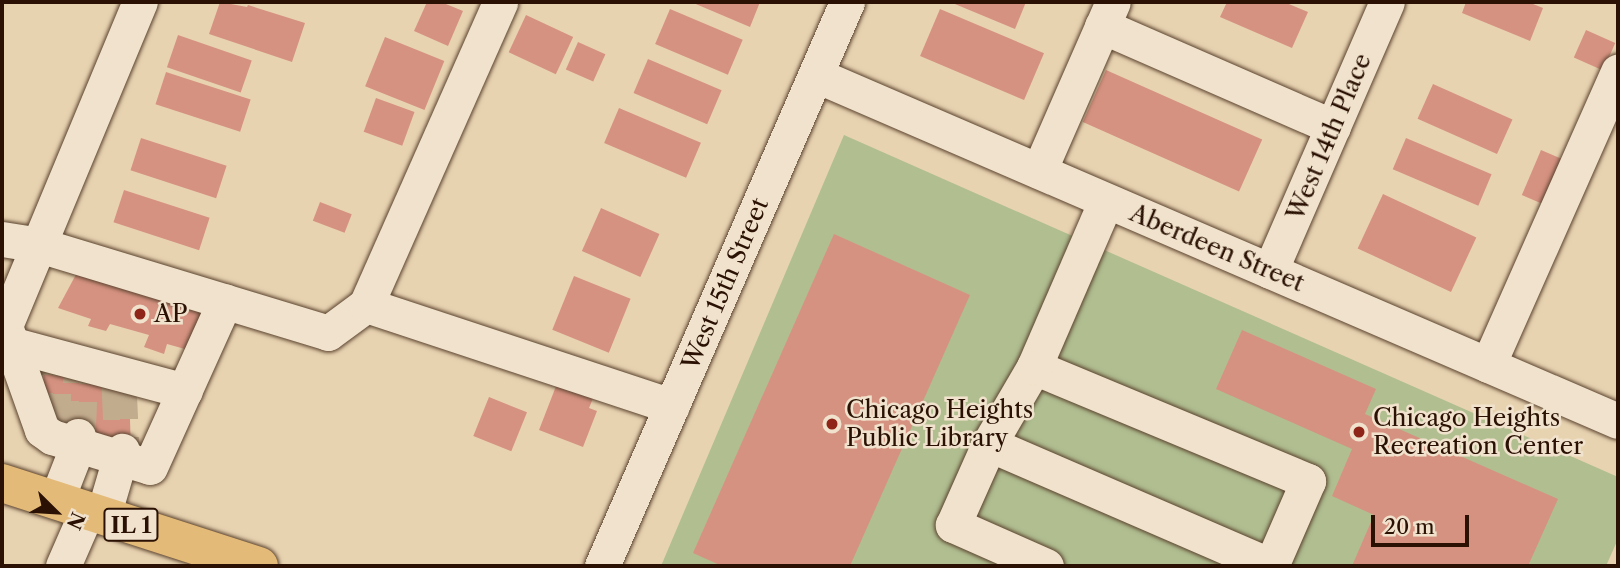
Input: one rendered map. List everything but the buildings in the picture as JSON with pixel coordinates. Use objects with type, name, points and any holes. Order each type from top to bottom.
[{"type":"main road","name":"IL 1","points":[[2,483],[259,566]]},
{"type":"street","points":[[140,2],[5,334],[42,430],[122,455],[150,467],[225,301]]},
{"type":"street","points":[[2,239],[39,245],[328,333],[366,305],[500,2]]},
{"type":"street","name":"West 15th Street","points":[[602,566],[847,2]]},
{"type":"street","name":"West 14th Place","points":[[1270,271],[1387,2]]},
{"type":"street","points":[[1039,171],[1108,14],[1333,127]]},
{"type":"street","points":[[1488,365],[1618,71]]},
{"type":"street","name":"Aberdeen Street","points":[[816,75],[1618,421]]},
{"type":"street","points":[[1046,566],[953,525],[989,444],[1034,367],[1107,201]]},
{"type":"street","points":[[366,305],[672,406]]},
{"type":"street","points":[[5,334],[68,363],[118,378],[185,391]]},
{"type":"street","points":[[989,444],[1271,566],[1308,481],[1034,367]]},
{"type":"street","points":[[65,437],[82,509]]},
{"type":"street","points":[[63,566],[82,509],[122,455]]},
{"type":"green space","points":[[844,135],[1618,477],[1618,539],[1606,566],[661,566]]},
{"type":"tunnel","points":[[53,428],[54,363]]},
{"type":"tunnel","points":[[78,436],[81,371]]},
{"type":"tunnel","points":[[119,384],[122,451]]},
{"type":"place","name":"AP","points":[[140,314]]},
{"type":"place","name":"Chicago Heights Public Library","points":[[832,424]]},
{"type":"place","name":"Chicago Heights Recreation Center","points":[[1359,432]]}]
